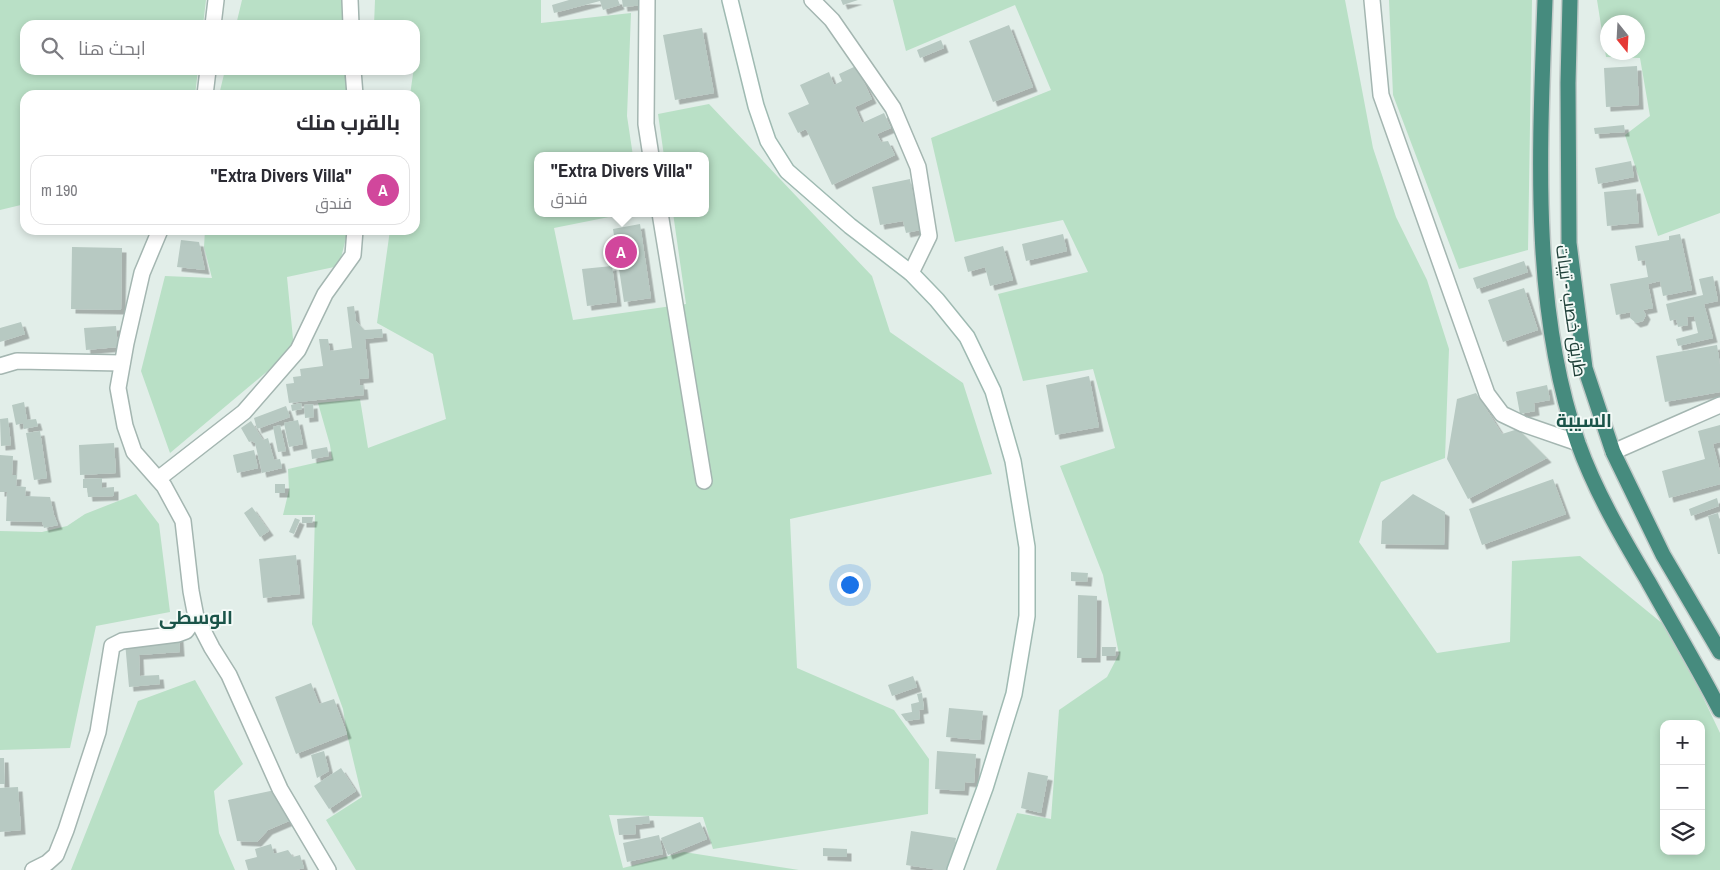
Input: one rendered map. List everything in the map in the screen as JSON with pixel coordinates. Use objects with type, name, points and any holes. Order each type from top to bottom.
[{"type":"highway","name":"طريق خصب - تيبات","points":[[1545,0],[1541,231],[1556,360],[1578,443],[1593,479],[1612,518],[1720,710]]},
{"type":"highway","name":"طريق خصب - تيبات","points":[[1570,0],[1568,83],[1569,243],[1585,368],[1613,452],[1663,555],[1720,652]]},
{"type":"street","points":[[214,20],[216,0]]},
{"type":"street","points":[[350,0],[351,20]]},
{"type":"street","points":[[647,0],[646,124],[650,152]]},
{"type":"street","points":[[730,0],[756,106],[768,141],[787,171],[850,226],[911,274],[937,300],[967,337],[992,390],[1013,461],[1027,547],[1027,616],[1014,694],[985,788],[955,870]]},
{"type":"street","points":[[812,0],[832,20],[894,108],[918,167],[928,236],[911,274]]},
{"type":"street","points":[[1372,0],[1381,96],[1487,394],[1502,414],[1523,424],[1578,443]]},
{"type":"street","points":[[206,90],[207,75]]},
{"type":"street","points":[[353,75],[354,90]]},
{"type":"street","points":[[661,217],[704,481]]},
{"type":"street","points":[[158,235],[142,273],[122,363],[118,388],[125,426],[134,452],[164,486],[183,521],[196,617],[228,675],[280,789],[328,870]]},
{"type":"street","points":[[158,479],[244,412],[298,350],[325,294],[353,255],[355,235]]},
{"type":"street","points":[[0,366],[18,361],[122,363]]},
{"type":"street","points":[[1613,452],[1720,405]]},
{"type":"street","points":[[33,870],[47,863],[56,855],[66,830],[98,732],[112,646],[122,641],[178,634],[186,631],[196,617]]},
{"type":"green space","points":[[0,0],[206,0],[204,20],[20,20],[20,75],[197,75],[196,90],[20,90],[20,205],[0,210]]},
{"type":"green space","points":[[242,0],[348,0],[350,20],[237,20]]},
{"type":"green space","points":[[375,0],[541,0],[541,23],[631,13],[627,116],[632,152],[534,152],[534,217],[609,217],[554,228],[573,320],[686,304],[674,217],[709,217],[709,152],[663,152],[658,114],[709,104],[872,276],[890,332],[963,383],[992,474],[790,519],[797,668],[894,710],[929,759],[928,814],[713,849],[703,817],[609,815],[623,868],[684,852],[799,870],[356,870],[326,820],[362,797],[343,709],[312,624],[315,515],[283,515],[289,490],[288,469],[332,459],[318,403],[360,399],[368,448],[446,419],[433,354],[377,323],[389,235],[420,235],[420,90],[411,90],[413,75],[420,75],[420,20],[374,20]]},
{"type":"green space","points":[[893,0],[1345,0],[1373,148],[1396,217],[1427,280],[1449,349],[1445,458],[1381,482],[1359,542],[1437,653],[1510,642],[1512,561],[1580,556],[1663,624],[1700,691],[1720,733],[1720,870],[996,870],[1017,813],[1051,819],[1059,710],[1107,677],[1119,654],[1103,575],[1060,466],[1115,448],[1093,369],[1023,381],[998,294],[1088,272],[1063,220],[955,242],[931,138],[1051,90],[1015,5],[906,51]]},
{"type":"green space","points":[[1389,0],[1532,0],[1528,250],[1459,269],[1393,95]]},
{"type":"green space","points":[[1597,0],[1720,0],[1720,213],[1658,236],[1625,135],[1650,116],[1640,60],[1645,60],[1645,15],[1600,15],[1600,19]]},
{"type":"green space","points":[[224,75],[348,75],[346,90],[220,90]]},
{"type":"green space","points":[[205,235],[347,235],[339,266],[287,277],[294,349],[170,453],[141,371],[165,276],[212,278],[204,247]]},
{"type":"green space","points":[[136,494],[159,524],[170,612],[96,626],[70,748],[0,750],[0,531],[42,532],[67,526],[85,514]]},
{"type":"green space","points":[[195,680],[243,764],[214,791],[219,833],[235,870],[71,870],[138,701]]},
{"type":"building","points":[[569,0],[618,0],[620,5],[603,10],[600,1],[554,13],[552,5]]},
{"type":"building","points":[[622,0],[644,0],[645,5],[623,7]]},
{"type":"building","points":[[841,0],[858,0],[843,5]]},
{"type":"building","points":[[1009,25],[1033,87],[993,102],[969,41]]},
{"type":"building","points":[[702,28],[714,93],[675,100],[663,35]]},
{"type":"building","points":[[941,40],[944,48],[920,58],[917,50]]},
{"type":"building","points":[[856,66],[872,99],[855,107],[862,123],[884,113],[891,128],[877,134],[881,142],[888,141],[895,155],[832,185],[806,129],[798,133],[788,113],[809,104],[800,85],[829,72],[834,85],[842,81],[839,74]]},
{"type":"building","points":[[1637,66],[1639,105],[1606,107],[1604,68]]},
{"type":"building","points":[[1624,125],[1625,132],[1595,134],[1594,128]]},
{"type":"building","points":[[1631,161],[1634,177],[1598,184],[1595,168]]},
{"type":"building","points":[[910,179],[920,230],[906,233],[903,221],[880,225],[872,187]]},
{"type":"building","points":[[1636,189],[1639,223],[1607,226],[1604,192]]},
{"type":"building","points":[[640,224],[651,298],[624,302],[613,229]]},
{"type":"building","points":[[1063,234],[1067,251],[1026,261],[1022,244]]},
{"type":"building","points":[[1680,234],[1692,290],[1663,296],[1660,281],[1648,284],[1653,308],[1643,310],[1646,315],[1643,321],[1636,323],[1630,318],[1631,312],[1616,315],[1610,284],[1648,277],[1645,260],[1638,261],[1635,246],[1669,240],[1669,236]]},
{"type":"building","points":[[181,240],[199,242],[205,270],[177,267]]},
{"type":"building","points":[[1003,246],[1013,280],[990,286],[985,267],[968,272],[964,257]]},
{"type":"building","points":[[72,247],[122,248],[121,310],[71,309]]},
{"type":"building","points":[[1524,261],[1528,272],[1477,289],[1473,278]]},
{"type":"building","points":[[612,266],[617,302],[587,306],[582,269]]},
{"type":"building","points":[[1713,276],[1718,301],[1704,304],[1713,338],[1678,346],[1676,339],[1698,333],[1694,316],[1687,317],[1688,325],[1678,327],[1676,319],[1670,321],[1666,304],[1703,295],[1699,279]]},
{"type":"building","points":[[1524,288],[1538,330],[1503,342],[1488,300]]},
{"type":"building","points":[[354,306],[356,321],[364,330],[382,329],[383,337],[365,339],[369,378],[359,379],[360,385],[363,385],[364,395],[289,403],[286,384],[294,383],[293,377],[301,376],[300,369],[323,366],[319,339],[328,339],[330,351],[352,348],[347,307]]},
{"type":"building","points":[[21,322],[25,334],[0,342],[0,328]]},
{"type":"building","points":[[116,326],[118,347],[86,350],[84,328]]},
{"type":"building","points":[[1717,345],[1720,365],[1720,392],[1665,402],[1656,356]]},
{"type":"building","points":[[1089,376],[1099,427],[1055,435],[1046,385]]},
{"type":"building","points":[[1547,385],[1550,400],[1534,403],[1535,411],[1520,414],[1516,392]]},
{"type":"building","points":[[1476,393],[1502,434],[1518,429],[1547,458],[1468,499],[1447,459],[1457,399]]},
{"type":"building","points":[[24,402],[27,420],[36,419],[38,426],[24,429],[23,423],[16,425],[12,405]]},
{"type":"building","points":[[301,403],[302,409],[292,411],[291,405]]},
{"type":"building","points":[[313,404],[314,417],[305,418],[304,405]]},
{"type":"building","points":[[286,406],[290,417],[257,429],[254,418]]},
{"type":"building","points":[[8,418],[11,445],[1,446],[0,419]]},
{"type":"building","points":[[298,420],[303,444],[289,447],[284,423]]},
{"type":"building","points":[[251,421],[263,440],[268,438],[274,460],[280,459],[282,468],[262,473],[255,443],[249,442],[241,428]]},
{"type":"building","points":[[280,425],[286,451],[278,452],[273,427]]},
{"type":"building","points":[[1720,425],[1720,442],[1713,444],[1720,471],[1720,484],[1669,498],[1662,471],[1705,459],[1698,431]]},
{"type":"building","points":[[40,431],[47,478],[34,480],[26,433]]},
{"type":"building","points":[[114,443],[116,473],[80,475],[79,445]]},
{"type":"building","points":[[327,447],[329,456],[312,459],[311,450]]},
{"type":"building","points":[[254,450],[258,468],[237,473],[233,455]]},
{"type":"building","points":[[0,455],[13,456],[12,475],[17,475],[16,486],[26,487],[25,496],[50,497],[58,525],[44,528],[42,522],[6,521],[7,492],[0,492]]},
{"type":"building","points":[[102,478],[102,488],[114,487],[114,496],[88,497],[87,488],[83,488],[83,479]]},
{"type":"building","points":[[1553,479],[1566,514],[1482,545],[1469,509]]},
{"type":"building","points":[[275,484],[285,484],[285,493],[275,493]]},
{"type":"building","points":[[1413,494],[1445,512],[1444,545],[1381,544],[1382,521]]},
{"type":"building","points":[[1717,498],[1719,506],[1691,516],[1689,509]]},
{"type":"building","points":[[252,507],[269,531],[260,537],[244,513]]},
{"type":"building","points":[[1718,513],[1720,522],[1720,554],[1718,554],[1708,516]]},
{"type":"building","points":[[302,517],[313,517],[312,523],[302,523]]},
{"type":"building","points":[[295,518],[300,520],[294,534],[289,532]]},
{"type":"building","points":[[296,555],[300,594],[263,598],[259,559]]},
{"type":"building","points":[[1071,572],[1088,573],[1087,582],[1071,581]]},
{"type":"building","points":[[1078,595],[1097,596],[1096,658],[1077,658]]},
{"type":"building","points":[[179,637],[180,652],[139,655],[140,676],[159,675],[160,684],[129,687],[125,642]]},
{"type":"building","points":[[1102,647],[1116,647],[1115,656],[1102,656]]},
{"type":"building","points":[[913,676],[917,687],[892,696],[888,685]]},
{"type":"building","points":[[311,683],[319,704],[334,699],[347,734],[296,754],[275,697]]},
{"type":"building","points":[[922,693],[924,709],[919,710],[920,719],[906,721],[901,714],[912,712],[911,704],[919,702],[917,694]]},
{"type":"building","points":[[949,708],[983,711],[980,740],[946,737]]},
{"type":"building","points":[[324,751],[329,771],[317,778],[311,755]]},
{"type":"building","points":[[937,751],[976,754],[974,783],[965,782],[964,791],[935,789]]},
{"type":"building","points":[[0,758],[4,758],[5,784],[0,784]]},
{"type":"building","points":[[341,768],[356,791],[329,809],[314,786]]},
{"type":"building","points":[[1028,772],[1048,776],[1041,813],[1021,808]]},
{"type":"building","points":[[18,787],[21,830],[0,832],[0,788]]},
{"type":"building","points":[[275,790],[289,821],[268,830],[257,842],[237,841],[228,800]]},
{"type":"building","points":[[649,816],[650,823],[635,825],[636,834],[619,835],[617,819]]},
{"type":"building","points":[[700,822],[707,839],[668,855],[661,838]]},
{"type":"building","points":[[911,831],[956,838],[951,870],[906,865]]},
{"type":"building","points":[[659,835],[663,854],[627,862],[623,843]]},
{"type":"building","points":[[271,844],[274,854],[288,850],[293,857],[300,855],[304,868],[296,870],[248,870],[245,860],[257,857],[255,849]]},
{"type":"building","points":[[823,848],[847,849],[847,857],[823,856]]},
{"type":"place","name":"\"Extra Divers Villa\"","points":[[621,252]]},
{"type":"district","name":"السيبة","points":[[1584,420]]},
{"type":"district","name":"الوسطى","points":[[196,617]]}]
